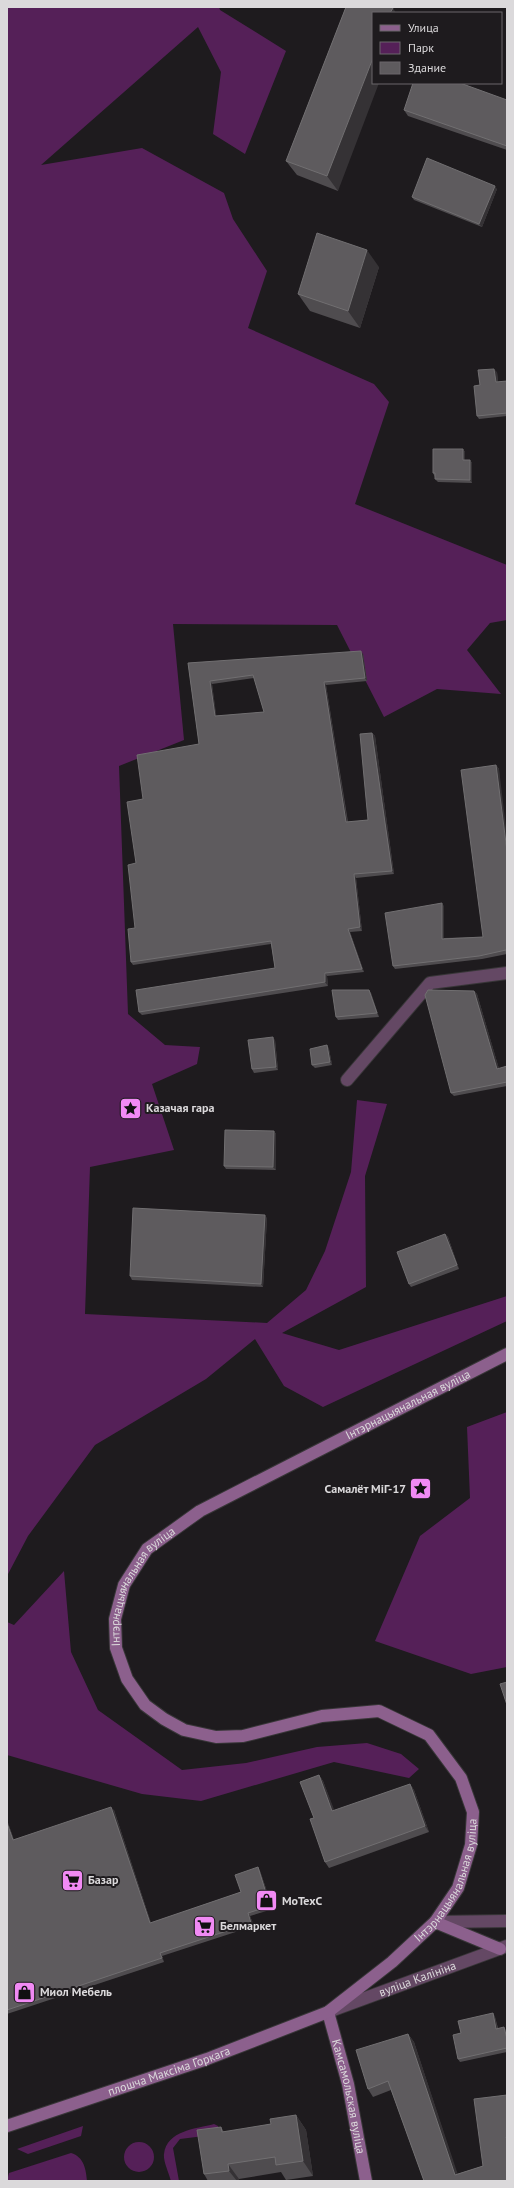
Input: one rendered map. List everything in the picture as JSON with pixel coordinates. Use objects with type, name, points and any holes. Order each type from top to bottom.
[{"type":"main road","name":"Інтэрнацыянальная вуліца","points":[[328,2012],[392,1962],[434,1922],[458,1888],[471,1845],[473,1812],[461,1778],[429,1735],[379,1711],[322,1716],[243,1736],[216,1737],[184,1730],[164,1720],[145,1705],[127,1679],[116,1648],[115,1619],[124,1585],[147,1549],[200,1511],[507,1354]]},
{"type":"main road","points":[[434,1922],[503,1947]]},
{"type":"main road","name":"плошча Максіма Горкага","points":[[7,2126],[207,2058],[328,2012]]},
{"type":"main road","name":"Камсамольская вуліца","points":[[328,2012],[348,2084],[366,2181]]},
{"type":"street","points":[[347,1080],[430,983],[507,973]]},
{"type":"street","points":[[434,1922],[507,1921]]},
{"type":"street","name":"вуліца Калініна","points":[[328,2012],[503,1947]]},
{"type":"green space","points":[[7,7],[219,7],[220,10],[286,51],[245,154],[213,134],[221,72],[198,27],[41,165],[142,148],[224,193],[233,219],[267,271],[248,328],[374,384],[389,402],[355,504],[507,565],[507,620],[490,623],[467,650],[501,694],[437,689],[384,717],[337,625],[173,624],[184,740],[119,766],[128,1014],[165,1045],[200,1047],[197,1064],[152,1084],[174,1150],[90,1167],[85,1314],[267,1323],[306,1290],[325,1251],[351,1172],[357,1100],[387,1104],[365,1176],[366,1287],[282,1333],[339,1350],[507,1296],[507,1321],[323,1407],[284,1386],[255,1339],[206,1379],[95,1445],[28,1536],[7,1576]]},
{"type":"green space","points":[[507,1412],[507,1667],[471,1674],[375,1641],[420,1536],[470,1498],[467,1427]]},
{"type":"green space","points":[[64,1571],[71,1652],[98,1710],[182,1770],[246,1763],[317,1747],[367,1743],[401,1754],[419,1769],[409,1778],[334,1762],[201,1801],[142,1794],[7,1755],[7,1622],[14,1625]]},
{"type":"green space","points":[[214,2124],[218,2126],[220,2134],[180,2139],[173,2148],[179,2181],[171,2181],[164,2157],[166,2146],[176,2135],[191,2129]]},
{"type":"green space","points":[[83,2126],[81,2136],[28,2154],[17,2149]]},
{"type":"green space","points":[[139,2142],[150,2146],[154,2157],[150,2168],[139,2172],[128,2168],[124,2157],[128,2146]]},
{"type":"green space","points":[[71,2153],[82,2160],[87,2181],[7,2181],[9,2173]]},
{"type":"building","points":[[346,7],[393,8],[391,12],[372,12],[372,61],[327,176],[286,161]]},
{"type":"building","points":[[413,84],[463,84],[507,100],[507,146],[404,110]]},
{"type":"building","points":[[427,158],[495,186],[479,224],[412,197]]},
{"type":"building","points":[[317,233],[367,250],[348,311],[298,294]]},
{"type":"building","points":[[494,369],[496,382],[507,381],[507,413],[477,416],[474,386],[480,385],[478,370]]},
{"type":"building","points":[[433,449],[463,449],[463,460],[470,460],[470,480],[435,479],[435,473],[433,473]]},
{"type":"building","points":[[361,651],[365,678],[324,682],[346,822],[368,820],[360,734],[372,733],[392,871],[354,874],[360,927],[348,929],[362,969],[325,973],[325,982],[139,1012],[136,990],[275,968],[271,941],[131,962],[128,929],[135,928],[128,865],[136,863],[127,802],[143,799],[137,755],[199,744],[188,663]],"holes":[[[253,675],[264,712],[215,716],[210,681]]]},
{"type":"building","points":[[496,765],[507,851],[507,958],[506,950],[479,956],[393,966],[385,913],[442,903],[442,939],[483,937],[461,770]]},
{"type":"building","points":[[332,990],[369,990],[377,1013],[336,1017]]},
{"type":"building","points":[[428,990],[474,991],[497,1069],[507,1066],[507,1082],[451,1093],[425,995]]},
{"type":"building","points":[[273,1037],[276,1067],[252,1069],[248,1040]]},
{"type":"building","points":[[327,1045],[330,1062],[312,1065],[310,1049]]},
{"type":"building","points":[[225,1130],[274,1131],[273,1167],[224,1166]]},
{"type":"building","points":[[133,1208],[265,1215],[261,1284],[130,1276]]},
{"type":"building","points":[[445,1234],[457,1265],[409,1284],[397,1252]]},
{"type":"building","points":[[507,1682],[507,1705],[500,1684]]},
{"type":"building","points":[[319,1775],[332,1811],[410,1784],[425,1826],[325,1862],[310,1819],[314,1818],[300,1782]]},
{"type":"building","name":"Базар","points":[[111,1807],[150,1923],[241,1892],[235,1875],[258,1867],[270,1906],[248,1913],[251,1923],[160,1953],[162,1958],[7,2010],[7,1823],[13,1840]]},
{"type":"building","points":[[493,2013],[496,2029],[504,2027],[507,2039],[507,2048],[458,2059],[453,2035],[461,2033],[458,2021]]},
{"type":"building","points":[[408,2034],[455,2175],[483,2166],[474,2099],[507,2095],[507,2181],[424,2181],[388,2081],[368,2089],[356,2050]]},
{"type":"building","points":[[296,2115],[303,2161],[276,2165],[275,2157],[228,2164],[229,2171],[204,2174],[197,2130],[221,2127],[222,2132],[271,2124],[270,2119]]},
{"type":"place","name":"Казачая гара","points":[[130,1108]]},
{"type":"place","name":"Самалёт МіГ-17","points":[[421,1489]]},
{"type":"place","name":"Базар","points":[[72,1880]]},
{"type":"place","name":"MoTexC","points":[[266,1901]]},
{"type":"place","name":"Белмаркет","points":[[204,1926]]},
{"type":"place","name":"Миол Мебель","points":[[25,1992]]}]
